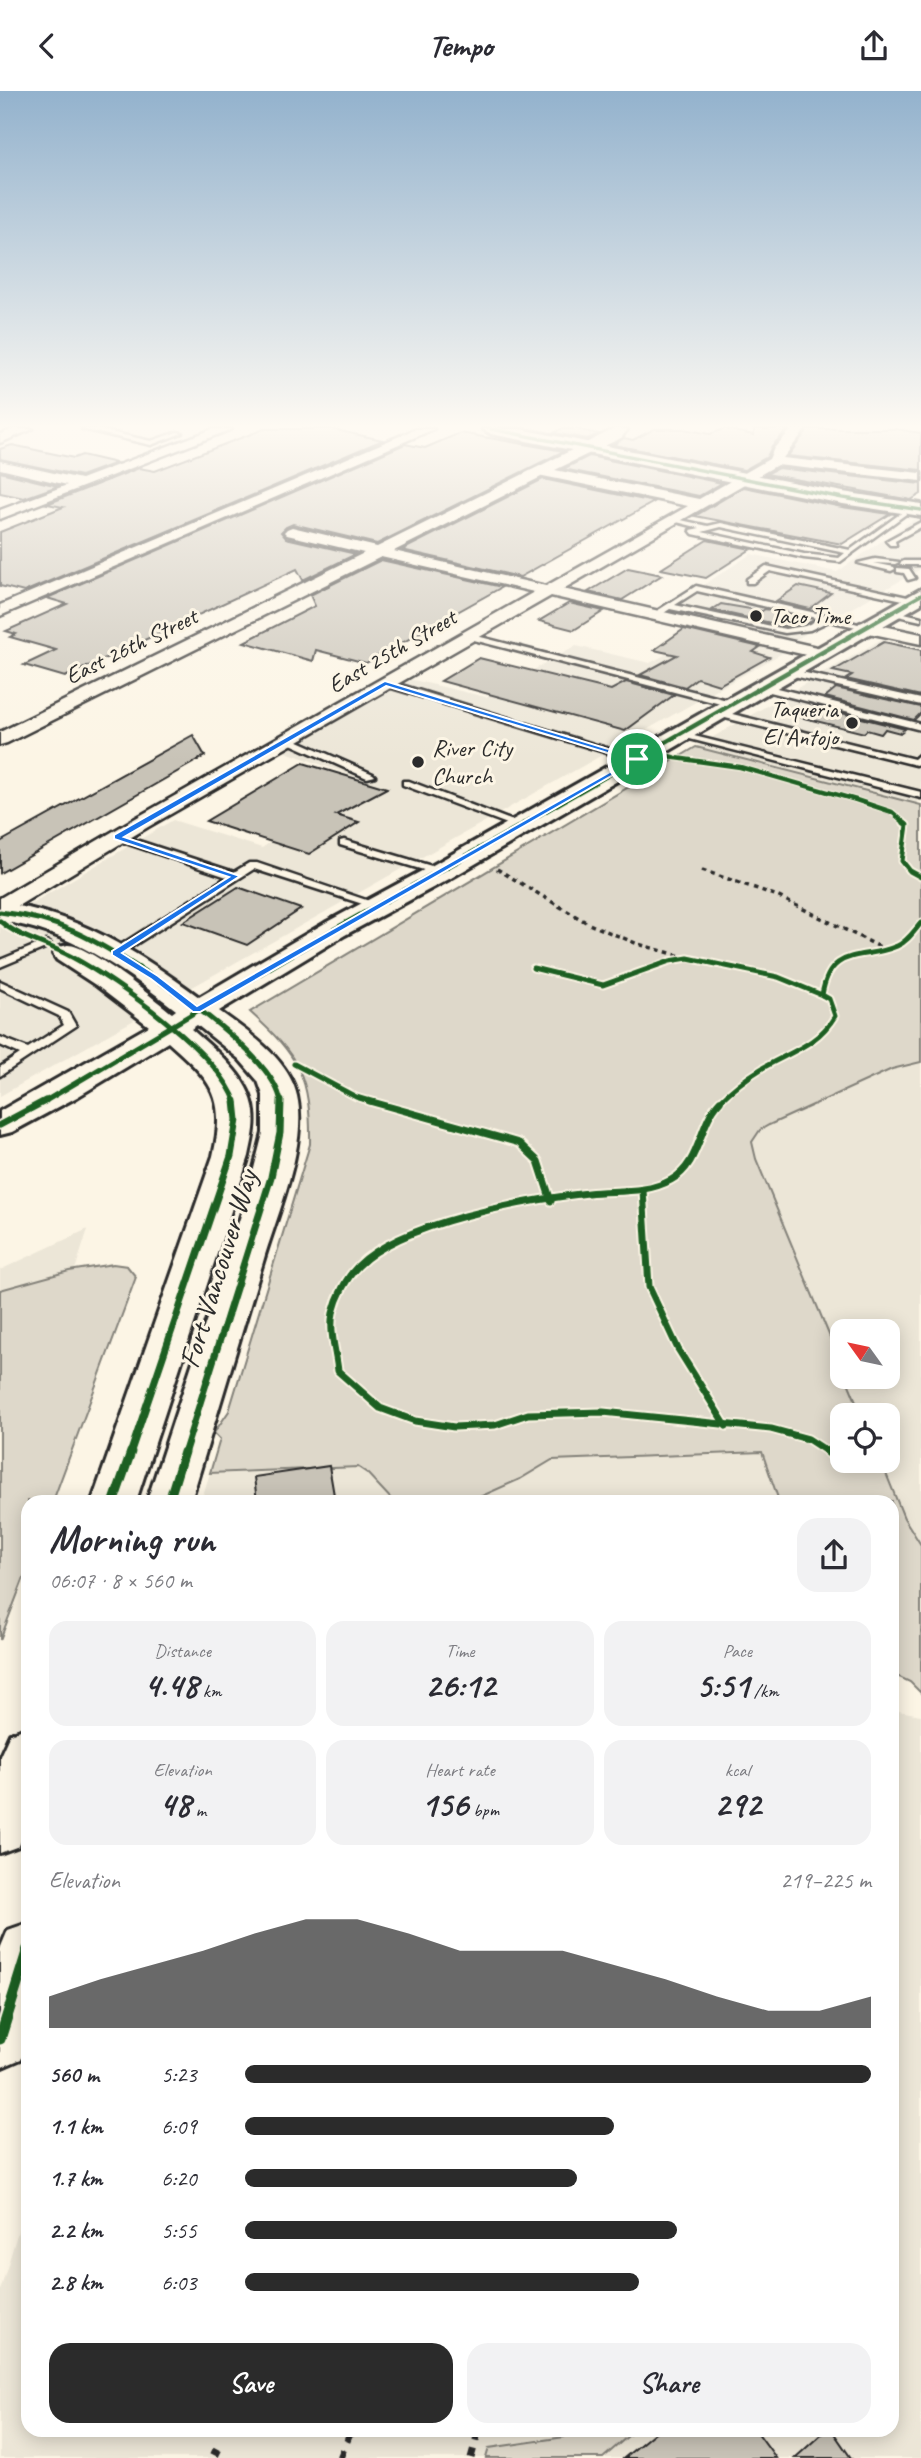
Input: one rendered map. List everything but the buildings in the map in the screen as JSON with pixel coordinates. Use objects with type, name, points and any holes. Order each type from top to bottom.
[{"type":"main road","points":[[0,1125],[892,612],[907,579]]},
{"type":"main road","name":"Fort Vancouver Way","points":[[0,909],[23,914],[115,953],[155,978],[234,1096],[238,1113],[226,1169],[116,1495]]},
{"type":"main road","name":"Fort Vancouver Way","points":[[0,921],[87,964],[264,1067],[280,1095],[281,1111],[275,1161],[171,1495]]},
{"type":"main road","points":[[0,1829],[21,1769]]},
{"type":"main road","points":[[0,2039],[21,1972]]},
{"type":"street","points":[[0,611],[168,539]]},
{"type":"street","points":[[321,539],[653,616],[763,634],[819,653]]},
{"type":"street","name":"East 26th Street","points":[[0,739],[403,539]]},
{"type":"street","name":"East 25th Street","points":[[0,909],[117,837],[638,539]]},
{"type":"street","points":[[865,627],[921,639]]},
{"type":"lane","points":[[728,539],[831,561],[840,560],[871,539]]},
{"type":"lane","points":[[790,539],[850,552]]},
{"type":"lane","points":[[893,539],[890,541],[893,543]]},
{"type":"lane","points":[[750,581],[769,568],[907,579],[921,563]]},
{"type":"lane","points":[[653,616],[696,588],[865,627]]},
{"type":"lane","points":[[668,606],[763,634],[794,631],[829,618]]},
{"type":"lane","points":[[469,636],[916,762],[921,756]]},
{"type":"lane","points":[[788,672],[921,702]]},
{"type":"lane","points":[[385,683],[637,759]]},
{"type":"lane","points":[[761,687],[921,727]]},
{"type":"lane","points":[[681,734],[921,795]]},
{"type":"lane","points":[[288,739],[370,776]]},
{"type":"lane","points":[[406,783],[521,826]]},
{"type":"lane","points":[[117,837],[235,876]]},
{"type":"lane","points":[[344,843],[441,872]]},
{"type":"lane","points":[[115,953],[253,865],[379,906]]},
{"type":"lane","points":[[159,925],[177,921],[231,885],[266,870]]},
{"type":"lane","points":[[0,964],[46,944]]},
{"type":"lane","points":[[0,984],[64,1014],[71,1026],[0,1072]]},
{"type":"lane","points":[[0,1041],[29,1053]]},
{"type":"path","points":[[492,866],[589,924],[638,944],[701,961]]},
{"type":"path","points":[[702,870],[775,895],[888,948]]},
{"type":"path","points":[[871,952],[888,948]]},
{"type":"path","points":[[670,961],[688,958]]},
{"type":"path","points":[[340,2458],[349,2437]]},
{"type":"path","points":[[471,2458],[477,2437]]},
{"type":"path","points":[[212,2450],[228,2458]]},
{"type":"shaded area","points":[[884,539],[921,539],[921,569],[795,640],[665,610],[751,554],[837,572]]},
{"type":"shaded area","points":[[706,633],[784,652],[0,1096],[0,922],[173,820],[262,848],[362,779],[283,751],[409,679],[486,697],[576,646],[650,663]]},
{"type":"shaded area","points":[[880,640],[921,649],[921,799],[916,804],[696,747]]},
{"type":"shaded area","points":[[696,747],[921,805],[921,1062],[892,1069],[769,1125],[760,1130],[752,1142],[756,1159],[830,1337],[830,1389],[851,1389],[857,1403],[830,1403],[830,1473],[886,1473],[895,1495],[777,1495],[762,1452],[552,1460],[520,1479],[484,1495],[387,1495],[358,1467],[210,1473],[220,1439],[214,1433],[229,1411],[310,1144],[308,1101],[299,1069],[291,1055],[250,1012]]},
{"type":"shaded area","points":[[921,1062],[921,1545],[904,1518],[899,1506],[899,1495],[895,1495],[886,1473],[900,1473],[900,1403],[857,1403],[851,1389],[900,1389],[900,1319],[830,1319],[830,1337],[756,1159],[752,1142],[760,1130],[892,1069]]},
{"type":"shaded area","points":[[88,1229],[0,1505],[0,1270]]},
{"type":"shaded area","points":[[113,1264],[127,1266],[136,1277],[55,1495],[21,1495],[21,1585],[0,1640],[0,1290],[69,1271]]},
{"type":"shaded area","points":[[762,1452],[777,1495],[203,1495],[210,1473]]},
{"type":"shaded area","points":[[899,1506],[921,1545],[921,1693],[910,1682],[899,1677]]},
{"type":"shaded area","points":[[899,1711],[921,1715],[921,2458],[0,2458],[0,2291],[21,2221],[21,2437],[899,2437]]},
{"type":"shaded area","points":[[564,2437],[627,2437],[603,2458],[486,2458],[489,2448]]},
{"type":"cycle path","points":[[0,1125],[65,1090],[335,929],[441,872],[921,595]]},
{"type":"cycle path","points":[[651,751],[676,758],[740,767],[892,812],[907,825],[902,861],[910,871],[921,877]]},
{"type":"cycle path","points":[[0,912],[47,921],[115,952],[251,1052],[264,1066],[280,1095],[280,1133],[271,1177],[171,1495]]},
{"type":"cycle path","points":[[0,921],[24,936],[88,966],[162,1020],[226,1082],[237,1106],[237,1127],[231,1156],[116,1495]]},
{"type":"cycle path","points":[[830,1453],[808,1439],[771,1429],[603,1412],[528,1414],[495,1425],[454,1427],[415,1421],[380,1408],[338,1371],[333,1313],[340,1294],[358,1266],[376,1252],[402,1239],[433,1227],[502,1209],[589,1193],[646,1189],[677,1177],[689,1164],[708,1116],[722,1099],[762,1068],[808,1045],[827,1028],[835,1016],[829,999],[822,995],[824,980],[830,969],[848,957],[897,946],[921,923]]},
{"type":"cycle path","points":[[533,968],[603,985],[670,961],[688,958],[778,977],[822,995]]},
{"type":"cycle path","points":[[294,1064],[356,1097],[519,1143],[538,1161],[551,1201]]},
{"type":"cycle path","points":[[643,1190],[649,1287],[678,1349],[726,1426]]},
{"type":"cycle path","points":[[0,2039],[21,1972]]},
{"type":"place","name":"Taco Time","points":[[756,616]]},
{"type":"place","name":"Taqueria El Antojo","points":[[852,723]]},
{"type":"place","name":"River City Church","points":[[418,762]]},
{"type":"route","points":[[385,683],[637,759],[196,1010],[155,978],[115,953],[235,876],[117,837],[385,683]]}]
